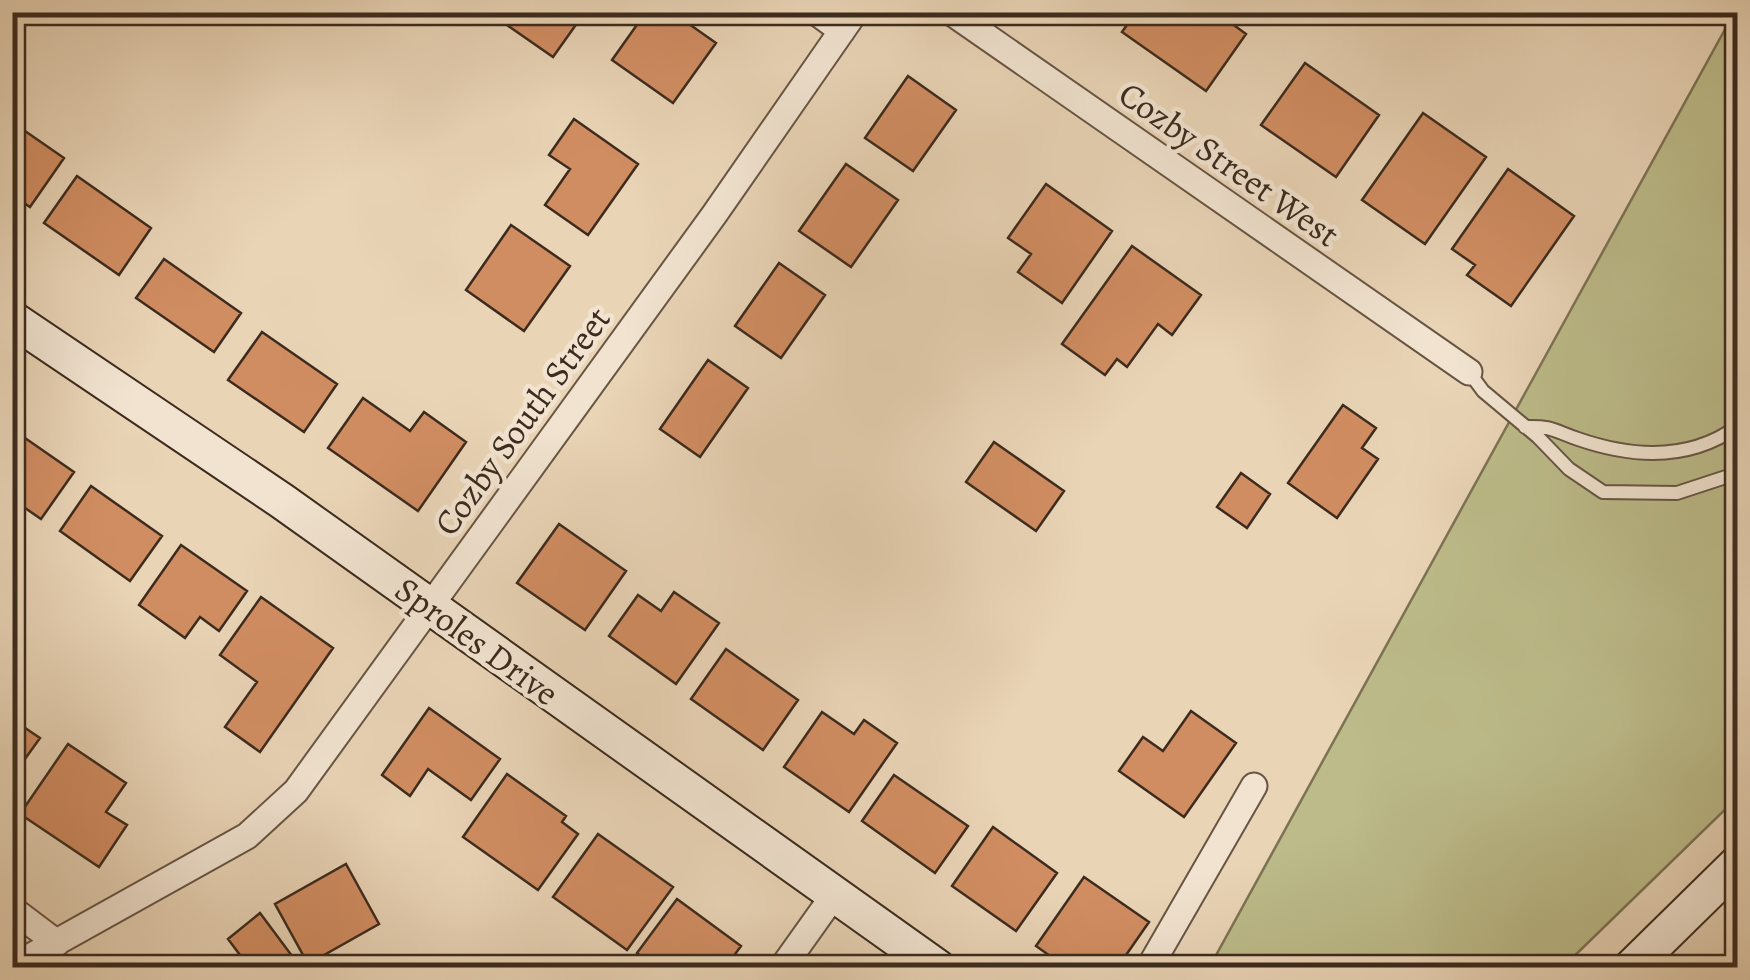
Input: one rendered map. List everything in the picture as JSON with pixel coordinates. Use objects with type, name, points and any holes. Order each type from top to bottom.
[{"type":"street","points":[[816,12],[848,22]]},
{"type":"street","name":"Cozby Street West","points":[[951,12],[1469,372]]},
{"type":"street","name":"Cozby South Street","points":[[12,967],[246,836],[296,790],[714,216],[848,22]]},
{"type":"street","name":"Sproles Drive","points":[[12,319],[282,501],[938,968]]},
{"type":"street","points":[[1148,968],[1254,786]]},
{"type":"street","points":[[1631,968],[1738,864]]},
{"type":"street","points":[[782,968],[834,895]]},
{"type":"street","points":[[12,909],[57,943]]},
{"type":"lane","points":[[1469,372],[1483,391],[1568,470],[1603,492],[1676,493],[1738,473]]},
{"type":"lane","points":[[1525,427],[1549,426],[1616,450],[1653,454],[1708,445],[1738,426]]},
{"type":"shaded area","points":[[1734,13],[1737,798],[1563,967],[1209,968]]},
{"type":"building","points":[[507,12],[585,12],[553,57],[501,21]]},
{"type":"building","points":[[646,12],[672,12],[716,43],[673,103],[612,60]]},
{"type":"building","points":[[1136,12],[1216,12],[1246,34],[1206,91],[1122,32]]},
{"type":"building","points":[[1305,63],[1379,115],[1336,177],[1261,125]]},
{"type":"building","points":[[908,76],[956,110],[913,171],[865,138]]},
{"type":"building","points":[[1423,113],[1486,157],[1425,244],[1362,200]]},
{"type":"building","points":[[574,119],[638,164],[588,235],[545,205],[570,169],[549,155]]},
{"type":"building","points":[[12,122],[64,158],[30,207],[12,195]]},
{"type":"building","points":[[846,164],[898,200],[851,267],[799,231]]},
{"type":"building","points":[[1508,169],[1574,216],[1511,306],[1467,275],[1475,265],[1452,249]]},
{"type":"building","points":[[77,176],[151,228],[119,275],[44,223]]},
{"type":"building","points":[[1046,184],[1112,231],[1062,303],[1018,272],[1031,254],[1008,238]]},
{"type":"building","points":[[511,225],[570,266],[524,331],[466,290]]},
{"type":"building","points":[[1132,246],[1201,295],[1172,335],[1158,324],[1127,367],[1117,359],[1105,375],[1062,344]]},
{"type":"building","points":[[164,259],[241,313],[214,352],[136,298]]},
{"type":"building","points":[[779,263],[825,295],[781,358],[735,326]]},
{"type":"building","points":[[262,332],[337,384],[304,432],[228,380]]},
{"type":"building","points":[[708,360],[748,388],[700,457],[660,429]]},
{"type":"building","points":[[363,398],[410,431],[424,412],[466,442],[418,511],[328,448]]},
{"type":"building","points":[[1343,405],[1376,428],[1362,448],[1378,459],[1337,518],[1288,483]]},
{"type":"building","points":[[12,429],[74,472],[41,519],[12,499],[19,488],[12,484]]},
{"type":"building","points":[[994,442],[1064,491],[1036,531],[966,482]]},
{"type":"building","points":[[1241,473],[1270,494],[1247,528],[1217,507]]},
{"type":"building","points":[[91,486],[162,536],[130,581],[60,531]]},
{"type":"building","points":[[559,524],[626,571],[585,630],[517,583]]},
{"type":"building","points":[[181,545],[247,591],[219,631],[200,617],[185,638],[139,605]]},
{"type":"building","points":[[674,592],[719,623],[676,684],[609,636],[638,595],[661,611]]},
{"type":"building","points":[[261,597],[333,648],[260,752],[225,727],[257,682],[220,655]]},
{"type":"building","points":[[726,649],[798,700],[763,750],[691,699]]},
{"type":"building","points":[[429,708],[500,759],[471,800],[428,769],[410,796],[382,775]]},
{"type":"building","points":[[1191,711],[1236,743],[1184,817],[1119,771],[1143,737],[1163,751]]},
{"type":"building","points":[[822,712],[854,734],[864,720],[897,743],[849,812],[784,767]]},
{"type":"building","points":[[12,719],[40,738],[12,777]]},
{"type":"building","points":[[68,744],[126,783],[106,812],[127,825],[99,867],[20,814]]},
{"type":"building","points":[[507,774],[566,816],[562,822],[578,834],[538,890],[463,837]]},
{"type":"building","points":[[894,775],[968,826],[935,873],[862,821]]},
{"type":"building","points":[[993,827],[1057,873],[1016,931],[952,886]]},
{"type":"building","points":[[598,834],[673,887],[627,950],[553,897]]},
{"type":"building","points":[[346,864],[379,924],[308,964],[275,904]]},
{"type":"building","points":[[1084,877],[1149,922],[1117,968],[1067,968],[1036,946]]},
{"type":"building","points":[[677,899],[741,946],[725,968],[656,968],[637,953]]},
{"type":"building","points":[[260,913],[301,968],[224,968],[240,955],[228,939]]}]
